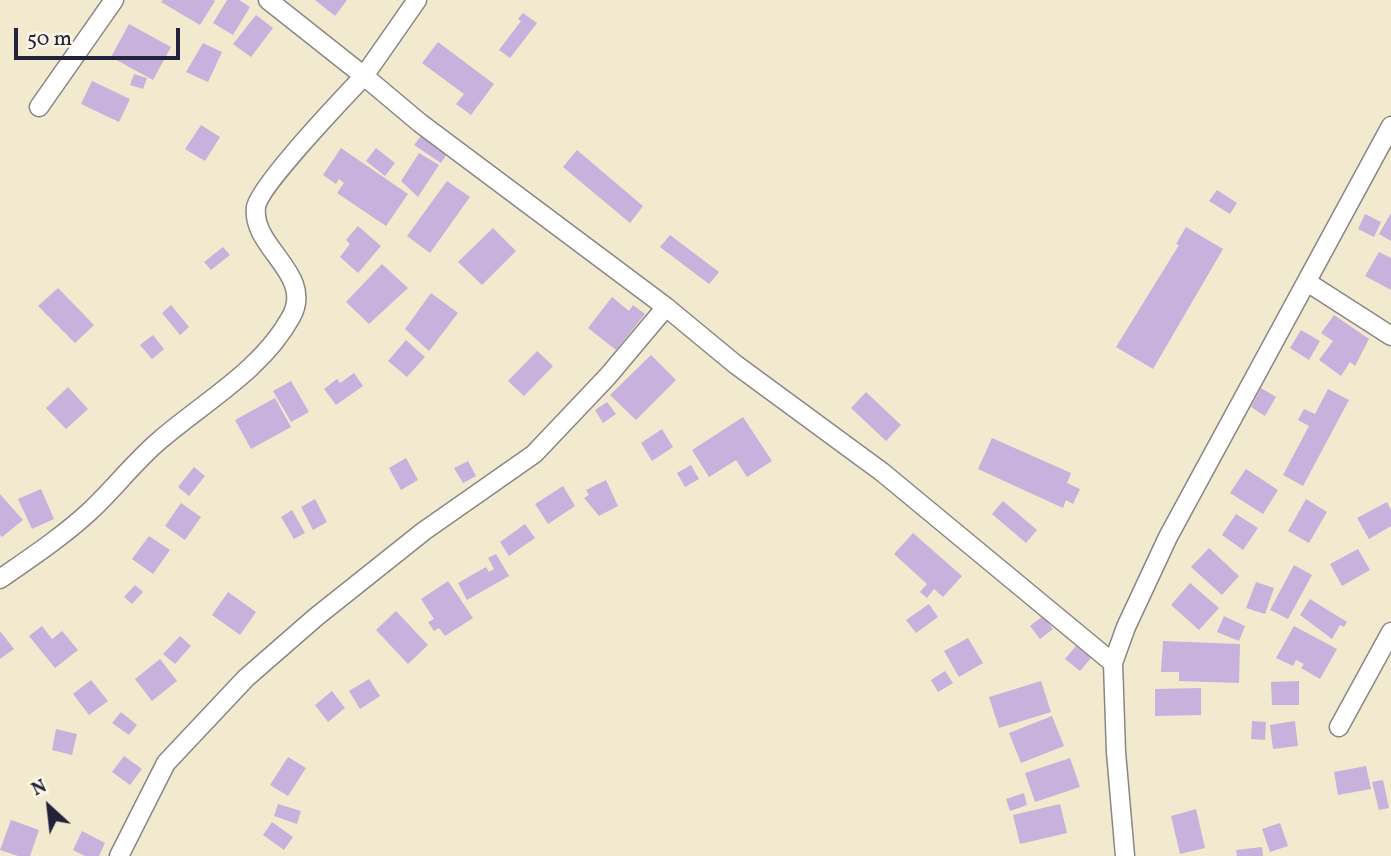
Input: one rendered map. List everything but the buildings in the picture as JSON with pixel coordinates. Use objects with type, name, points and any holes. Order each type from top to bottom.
[{"type":"street","points":[[39,107],[114,0]]},
{"type":"street","points":[[268,0],[420,123],[666,307],[735,364],[882,472],[1113,663]]},
{"type":"street","points":[[0,579],[90,511],[161,439],[231,385],[260,357],[292,317],[296,302],[296,284],[258,221],[256,208],[260,197],[364,76],[417,0]]},
{"type":"street","points":[[1125,856],[1116,752],[1113,663],[1168,537],[1391,126]]},
{"type":"street","points":[[1307,282],[1391,336]]},
{"type":"street","points":[[119,856],[166,763],[246,678],[316,617],[424,531],[534,454],[608,376],[666,307]]},
{"type":"street","points":[[1339,727],[1391,632]]}]
